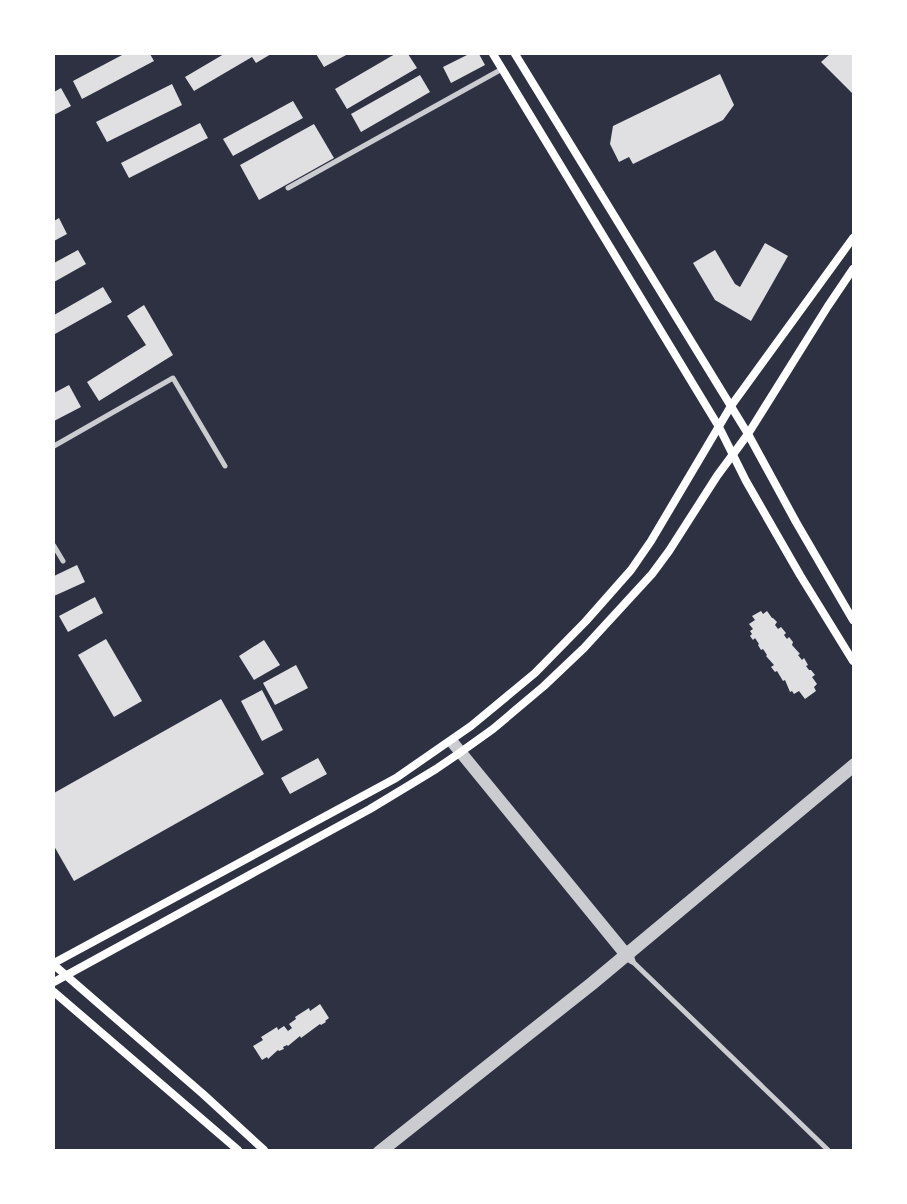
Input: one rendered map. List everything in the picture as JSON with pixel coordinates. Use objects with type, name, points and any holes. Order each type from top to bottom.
[{"type":"main road","points":[[493,54],[720,427],[746,481],[853,661]]},
{"type":"main road","points":[[515,54],[748,434],[853,620]]},
{"type":"main road","points":[[264,1150],[54,964],[396,778],[451,740],[535,673],[632,570],[731,406],[853,238]]},
{"type":"main road","points":[[54,982],[370,809],[436,769],[493,729],[544,686],[584,648],[652,574],[717,476],[748,434],[853,269]]},
{"type":"main road","points":[[54,992],[238,1150]]},
{"type":"street","points":[[288,188],[502,70]]},
{"type":"street","points":[[54,446],[173,378],[225,466]]},
{"type":"street","points":[[54,546],[63,562]]},
{"type":"street","points":[[451,740],[627,956],[828,1150]]},
{"type":"street","points":[[377,1150],[627,956],[853,762]]},
{"type":"street","points":[[387,1150],[853,770]]},
{"type":"building","points":[[124,54],[150,54],[154,61],[82,99],[73,81]]},
{"type":"building","points":[[224,54],[271,54],[256,63],[252,57],[194,91],[185,77]]},
{"type":"building","points":[[316,54],[348,54],[324,67]]},
{"type":"building","points":[[395,54],[408,54],[417,68],[347,109],[335,89]]},
{"type":"building","points":[[469,54],[479,54],[485,65],[451,83],[443,67]]},
{"type":"building","points":[[830,54],[853,54],[853,94],[821,62]]},
{"type":"building","points":[[720,74],[734,105],[723,120],[633,164],[629,157],[619,162],[610,144],[613,126]]},
{"type":"building","points":[[420,75],[430,92],[361,132],[351,114]]},
{"type":"building","points":[[172,84],[182,105],[107,142],[96,122]]},
{"type":"building","points":[[61,88],[71,106],[54,115],[54,92]]},
{"type":"building","points":[[293,101],[303,118],[233,156],[223,139]]},
{"type":"building","points":[[200,123],[208,138],[129,178],[121,163]]},
{"type":"building","points":[[314,124],[334,158],[259,200],[240,165]]},
{"type":"building","points":[[59,218],[67,234],[54,241],[54,221]]},
{"type":"building","points":[[765,243],[788,256],[751,321],[715,300],[693,263],[715,250],[735,284],[740,287]]},
{"type":"building","points":[[78,250],[86,264],[54,282],[54,263]]},
{"type":"building","points":[[103,287],[112,302],[55,334],[54,315]]},
{"type":"building","points":[[144,305],[173,355],[99,401],[87,382],[146,345],[127,316]]},
{"type":"building","points":[[69,385],[81,407],[54,421],[54,393]]},
{"type":"building","points":[[77,565],[85,582],[54,596],[54,576]]},
{"type":"building","points":[[95,597],[103,613],[68,632],[59,616]]},
{"type":"building","points":[[761,611],[763,614],[767,611],[777,622],[775,625],[778,629],[781,627],[786,633],[784,635],[793,642],[792,645],[800,654],[798,655],[802,660],[804,658],[808,665],[806,666],[815,675],[812,677],[817,684],[814,687],[816,691],[805,699],[799,691],[794,694],[792,691],[790,692],[785,680],[783,681],[777,671],[775,672],[771,667],[774,665],[763,649],[761,650],[755,638],[753,640],[750,636],[752,634],[750,631],[753,629],[749,624],[755,620],[752,616]]},
{"type":"building","points":[[106,639],[142,701],[114,717],[78,655]]},
{"type":"building","points":[[264,640],[280,665],[254,680],[239,656]]},
{"type":"building","points":[[296,665],[308,688],[275,705],[263,683]]},
{"type":"building","points":[[262,690],[283,730],[262,741],[241,701]]},
{"type":"building","points":[[221,699],[264,774],[74,881],[54,846],[54,793]]},
{"type":"building","points":[[318,758],[327,774],[290,794],[281,778]]},
{"type":"building","points":[[320,1004],[329,1018],[326,1022],[320,1024],[301,1038],[300,1036],[288,1046],[283,1047],[284,1049],[278,1050],[268,1059],[267,1057],[262,1060],[253,1046],[263,1040],[261,1037],[277,1027],[278,1030],[284,1026],[288,1031],[292,1028],[289,1024],[296,1019],[295,1017],[309,1008],[310,1011]]}]
